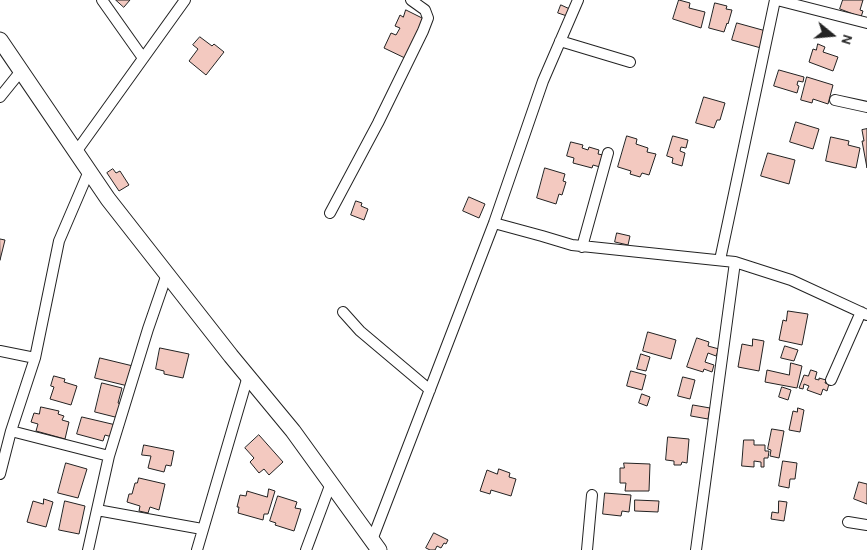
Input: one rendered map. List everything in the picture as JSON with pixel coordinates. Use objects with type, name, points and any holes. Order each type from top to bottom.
[{"type":"street","points":[[102,0],[143,58]]},
{"type":"street","points":[[76,152],[185,0]]},
{"type":"street","points":[[330,213],[378,123],[428,18],[425,10],[411,0]]},
{"type":"street","points":[[376,545],[430,390],[494,223],[543,81],[578,0]]},
{"type":"street","points":[[720,260],[776,0],[867,22]]},
{"type":"street","points":[[0,40],[108,199],[293,431],[376,545]]},
{"type":"street","points":[[560,41],[630,62]]},
{"type":"street","points":[[0,97],[21,71]]},
{"type":"street","points":[[834,100],[867,107]]},
{"type":"street","points":[[582,247],[608,153]]},
{"type":"street","points":[[0,474],[11,431],[35,358],[59,240],[90,171]]},
{"type":"street","points":[[494,223],[572,246],[735,262],[791,280],[864,313],[832,380]]},
{"type":"street","points":[[696,550],[735,262]]},
{"type":"street","points":[[88,550],[109,456],[167,274]]},
{"type":"street","points":[[343,312],[360,331],[430,390]]},
{"type":"street","points":[[0,351],[35,358]]},
{"type":"street","points":[[197,550],[248,376]]},
{"type":"street","points":[[11,431],[109,456]]},
{"type":"street","points":[[306,550],[331,483]]},
{"type":"street","points":[[587,550],[592,495]]},
{"type":"street","points":[[97,510],[202,529]]},
{"type":"street","points":[[848,522],[867,525]]},
{"type":"building","points":[[116,0],[130,0],[124,7]]},
{"type":"building","points":[[679,0],[690,3],[689,8],[705,12],[701,28],[673,19]]},
{"type":"building","points":[[843,0],[863,0],[860,10],[863,11],[861,17],[840,9]]},
{"type":"building","points":[[715,3],[727,6],[726,9],[732,10],[724,32],[709,28]]},
{"type":"building","points":[[561,5],[572,10],[570,17],[558,13]]},
{"type":"building","points":[[406,10],[426,20],[407,59],[384,48],[391,33],[396,35],[400,28],[395,26],[400,15],[403,17]]},
{"type":"building","points":[[737,23],[766,31],[761,48],[732,40]]},
{"type":"building","points":[[200,37],[224,52],[206,75],[189,61],[198,49],[193,45]]},
{"type":"building","points":[[818,44],[825,47],[823,52],[838,57],[833,71],[809,62],[813,49],[816,50]]},
{"type":"building","points":[[779,70],[804,77],[803,82],[798,81],[797,93],[774,86]]},
{"type":"building","points":[[807,77],[833,85],[828,104],[813,99],[812,103],[801,100]]},
{"type":"building","points":[[704,97],[725,103],[720,120],[717,120],[714,128],[696,123]]},
{"type":"building","points":[[796,122],[819,129],[813,149],[790,142]]},
{"type":"building","points":[[867,129],[867,168],[862,130]]},
{"type":"building","points":[[627,136],[637,139],[636,144],[648,148],[647,152],[656,154],[649,175],[642,173],[640,177],[630,174],[631,171],[618,167]]},
{"type":"building","points":[[673,136],[688,140],[686,148],[681,147],[680,151],[685,153],[682,166],[672,163],[673,158],[667,156]]},
{"type":"building","points":[[831,137],[849,141],[848,145],[860,148],[856,168],[826,161]]},
{"type":"building","points":[[571,142],[583,145],[582,148],[588,150],[589,147],[599,150],[598,154],[603,155],[600,167],[593,165],[592,168],[573,163],[574,158],[567,156]]},
{"type":"building","points":[[768,153],[795,160],[789,184],[761,176]]},
{"type":"building","points":[[545,168],[565,174],[563,181],[566,182],[562,195],[559,194],[556,204],[537,198]]},
{"type":"building","points":[[113,169],[116,173],[120,171],[129,185],[119,191],[107,173]]},
{"type":"building","points":[[469,197],[485,204],[479,218],[463,211]]},
{"type":"building","points":[[356,201],[362,203],[361,206],[368,209],[364,220],[351,215]]},
{"type":"building","points":[[617,233],[630,236],[628,245],[615,242]]},
{"type":"building","points":[[0,239],[5,240],[0,260]]},
{"type":"building","points":[[788,311],[808,314],[802,345],[779,340],[783,320],[786,321]]},
{"type":"building","points":[[648,332],[676,340],[671,359],[643,351]]},
{"type":"building","points":[[697,338],[709,342],[708,346],[719,349],[716,356],[708,353],[705,362],[714,365],[712,372],[704,369],[703,372],[687,367]]},
{"type":"building","points":[[753,339],[764,341],[759,371],[738,367],[742,344],[752,346]]},
{"type":"building","points":[[785,346],[798,350],[794,361],[781,358]]},
{"type":"building","points":[[160,348],[189,354],[183,378],[164,374],[164,371],[156,369]]},
{"type":"building","points":[[641,354],[650,357],[646,371],[637,369]]},
{"type":"building","points":[[100,358],[133,366],[128,386],[95,378]]},
{"type":"building","points":[[791,363],[802,366],[797,388],[765,382],[767,370],[789,375]]},
{"type":"building","points":[[811,370],[817,372],[815,379],[826,380],[825,383],[829,384],[827,391],[823,389],[821,395],[807,390],[809,386],[804,384],[803,389],[799,388],[804,375],[808,376]]},
{"type":"building","points":[[631,371],[646,375],[642,390],[627,386]]},
{"type":"building","points":[[54,376],[65,379],[64,382],[77,386],[71,405],[50,399],[54,387],[51,386]]},
{"type":"building","points":[[683,377],[695,380],[690,399],[678,396]]},
{"type":"building","points":[[102,383],[122,388],[118,403],[122,405],[119,418],[95,412]]},
{"type":"building","points":[[782,387],[791,390],[788,400],[779,397]]},
{"type":"building","points":[[642,394],[650,397],[647,406],[639,403]]},
{"type":"building","points":[[693,405],[710,408],[708,419],[691,416]]},
{"type":"building","points":[[41,407],[59,411],[58,414],[64,416],[62,420],[69,422],[65,439],[36,431],[38,424],[31,422],[34,413],[39,414]]},
{"type":"building","points":[[798,408],[804,410],[800,432],[789,430],[793,411],[797,412]]},
{"type":"building","points":[[82,417],[116,425],[112,437],[105,435],[103,441],[77,434]]},
{"type":"building","points":[[772,429],[784,431],[779,458],[770,456],[771,450],[768,449]]},
{"type":"building","points":[[259,435],[283,462],[269,475],[264,469],[259,473],[250,462],[254,458],[245,448]]},
{"type":"building","points":[[668,437],[689,439],[687,463],[682,462],[681,465],[674,465],[674,461],[666,460]]},
{"type":"building","points":[[744,440],[754,440],[754,445],[765,445],[765,451],[769,451],[768,458],[764,458],[764,467],[761,467],[761,462],[754,461],[754,467],[742,466]]},
{"type":"building","points":[[144,445],[174,451],[171,466],[166,465],[164,472],[148,468],[151,456],[142,455]]},
{"type":"building","points":[[783,461],[797,463],[795,479],[790,479],[789,488],[779,486]]},
{"type":"building","points":[[66,463],[87,469],[78,498],[58,493]]},
{"type":"building","points":[[624,463],[650,464],[649,491],[625,491],[626,483],[620,483],[620,468],[624,468]]},
{"type":"building","points":[[499,469],[510,473],[509,477],[516,479],[511,496],[491,490],[490,494],[480,491],[487,470],[497,474]]},
{"type":"building","points":[[139,478],[165,484],[159,510],[150,507],[148,513],[139,511],[140,506],[127,502],[129,494],[132,494],[135,483],[137,483]]},
{"type":"building","points":[[859,482],[867,484],[867,504],[854,499]]},
{"type":"building","points":[[269,489],[275,491],[268,514],[264,514],[263,520],[238,513],[239,507],[237,507],[240,495],[246,496],[247,491],[267,497]]},
{"type":"building","points":[[605,493],[631,495],[629,512],[622,511],[621,516],[603,514]]},
{"type":"building","points":[[278,496],[297,502],[295,508],[301,509],[294,531],[275,525],[276,523],[270,521]]},
{"type":"building","points":[[44,499],[53,502],[46,527],[27,522],[33,501],[43,504]]},
{"type":"building","points":[[635,500],[659,501],[658,512],[635,511]]},
{"type":"building","points":[[65,501],[85,506],[79,534],[59,530]]},
{"type":"building","points":[[779,501],[787,502],[784,521],[771,519],[772,512],[778,513]]},
{"type":"building","points":[[434,533],[448,540],[441,548],[437,546],[435,550],[430,550],[426,548]]}]
